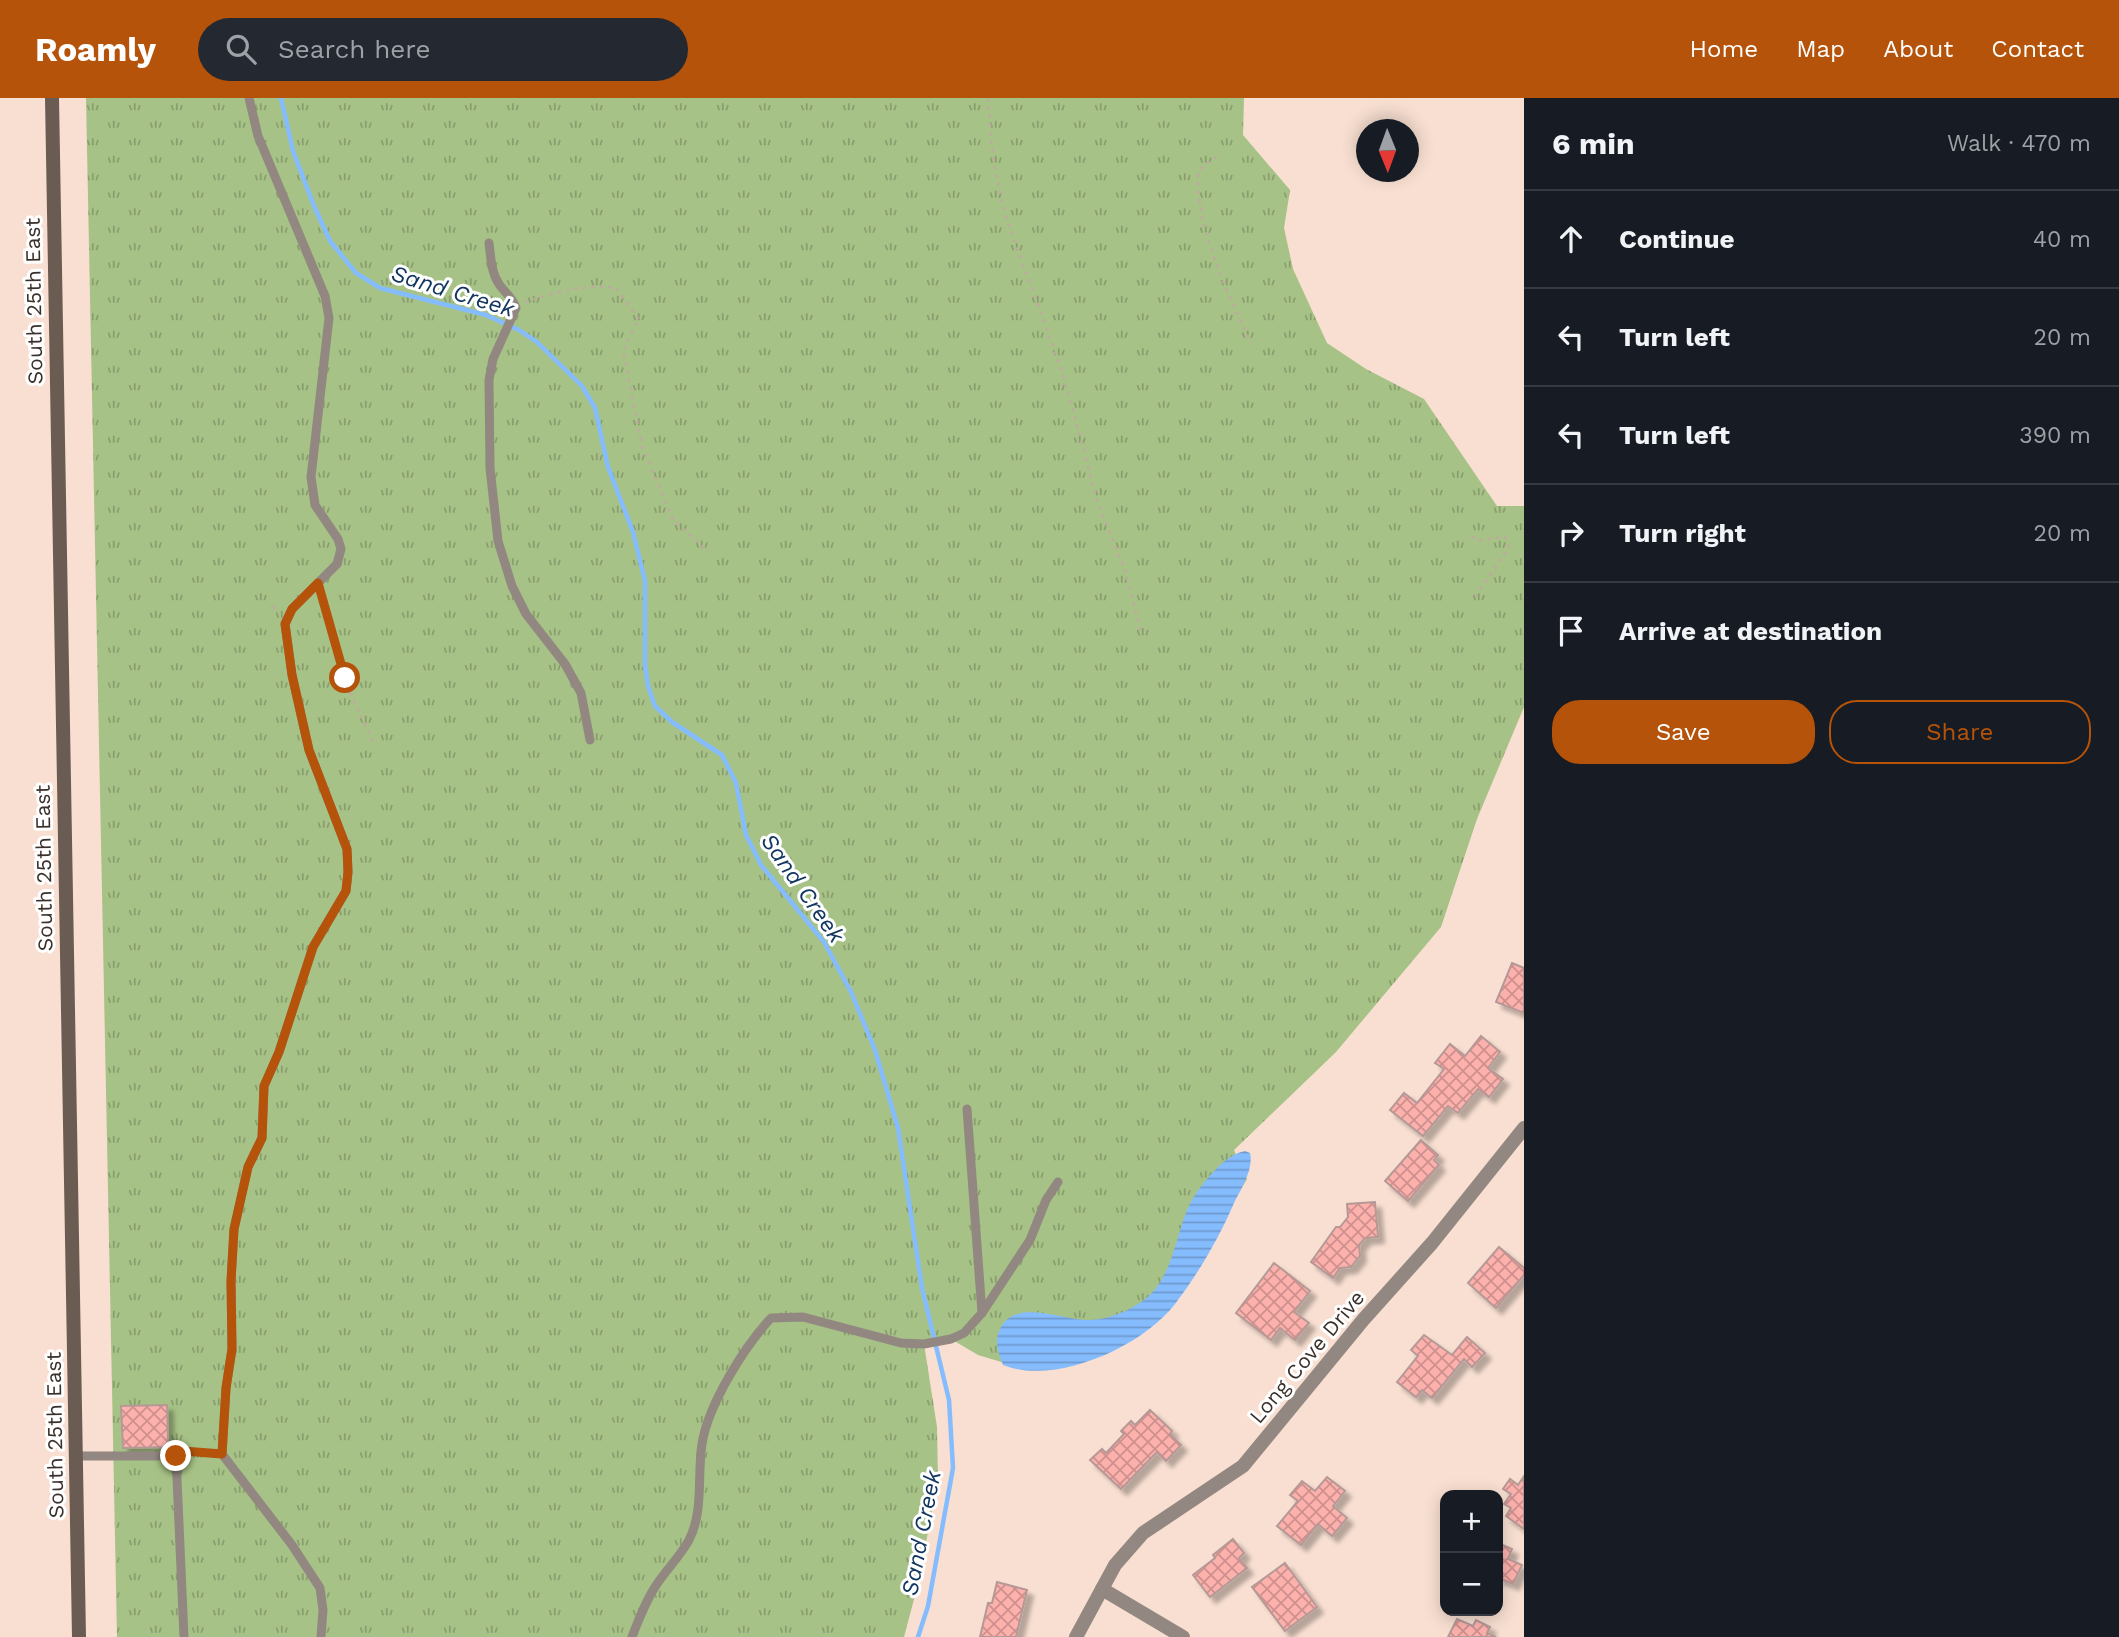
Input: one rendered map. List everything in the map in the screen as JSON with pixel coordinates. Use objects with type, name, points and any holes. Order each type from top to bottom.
[{"type":"main road","name":"South 25th East","points":[[52,98],[79,1637]]},
{"type":"street","name":"Long Cove Drive","points":[[1076,1637],[1115,1565],[1143,1533],[1243,1466],[1363,1320],[1432,1243],[1524,1128]]},
{"type":"street","points":[[1102,1589],[1182,1637]]},
{"type":"lane","points":[[249,98],[258,136],[325,296],[329,318],[311,477],[315,505],[338,539],[341,549],[337,564],[292,609],[285,624],[292,675],[309,750],[347,849],[348,872],[346,891],[313,947],[279,1052],[264,1086],[262,1138],[248,1167],[234,1229],[231,1281],[232,1349],[226,1388],[222,1454],[292,1545],[320,1588],[323,1610],[321,1637]]},
{"type":"lane","points":[[489,243],[493,272],[500,287],[516,308],[493,359],[489,380],[490,468],[498,541],[512,586],[526,614],[565,664],[581,693],[590,740]]},
{"type":"lane","points":[[967,1109],[982,1313]]},
{"type":"lane","points":[[632,1637],[655,1586],[689,1539],[697,1510],[702,1445],[708,1420],[719,1394],[761,1328],[771,1318],[803,1317],[901,1343],[924,1344],[951,1339],[964,1333],[982,1313],[1030,1240],[1046,1200],[1058,1182]]},
{"type":"lane","points":[[76,1456],[176,1456],[184,1637]]},
{"type":"path","points":[[988,98],[993,159],[1004,212],[1063,374],[1098,503],[1125,570],[1142,636]]},
{"type":"path","points":[[1217,157],[1201,168],[1198,174],[1201,208],[1214,259],[1251,344]]},
{"type":"path","points":[[516,308],[562,290],[601,286],[616,288],[639,320],[625,344],[624,356],[642,446],[673,520],[709,552]]},
{"type":"path","points":[[1471,537],[1479,540],[1505,537],[1509,547],[1474,600]]},
{"type":"path","points":[[318,583],[345,678],[375,747]]},
{"type":"path","points":[[176,1456],[183,1451],[222,1454]]},
{"type":"green space","points":[[86,98],[1244,98],[1243,135],[1290,190],[1284,228],[1293,269],[1327,343],[1366,369],[1424,399],[1497,506],[1524,506],[1524,707],[1477,819],[1441,927],[1336,1052],[1234,1150],[1247,1179],[1183,1288],[1021,1368],[978,1355],[951,1339],[924,1344],[937,1427],[938,1480],[918,1584],[904,1637],[117,1637]]},
{"type":"water","points":[[1245,1151],[1250,1153],[1249,1172],[1222,1229],[1192,1280],[1160,1320],[1120,1348],[1072,1366],[1024,1370],[1003,1365],[997,1347],[998,1334],[1007,1319],[1017,1314],[1028,1312],[1096,1320],[1118,1314],[1144,1300],[1153,1292],[1166,1271],[1187,1210],[1197,1193],[1221,1164]]},
{"type":"building","points":[[1512,963],[1524,968],[1524,1013],[1496,1002]]},
{"type":"building","points":[[1481,1036],[1500,1052],[1488,1068],[1503,1079],[1489,1097],[1478,1089],[1458,1113],[1448,1106],[1423,1136],[1390,1110],[1404,1093],[1417,1103],[1444,1069],[1435,1063],[1450,1044],[1465,1056]]},
{"type":"building","points":[[1421,1140],[1438,1155],[1434,1160],[1439,1165],[1408,1201],[1385,1181]]},
{"type":"building","points":[[1375,1202],[1378,1237],[1365,1238],[1359,1245],[1360,1256],[1351,1267],[1340,1268],[1333,1278],[1311,1262],[1336,1227],[1340,1227],[1348,1217],[1347,1204]]},
{"type":"building","points":[[1499,1247],[1524,1268],[1524,1275],[1496,1308],[1468,1283]]},
{"type":"building","points":[[1274,1263],[1310,1291],[1294,1312],[1309,1323],[1295,1340],[1280,1328],[1271,1340],[1236,1313]]},
{"type":"building","points":[[1424,1335],[1452,1355],[1467,1337],[1485,1353],[1472,1367],[1464,1359],[1432,1398],[1422,1390],[1416,1397],[1397,1382],[1418,1356],[1411,1350]]},
{"type":"building","points":[[167,1405],[168,1447],[123,1448],[121,1406]]},
{"type":"building","points":[[1150,1410],[1172,1431],[1170,1434],[1181,1445],[1166,1461],[1157,1452],[1121,1489],[1090,1460],[1102,1449],[1106,1453],[1124,1434],[1121,1431],[1131,1421],[1135,1425]]},
{"type":"building","points":[[1524,1476],[1524,1529],[1506,1516],[1511,1508],[1504,1504],[1511,1494],[1503,1489],[1510,1479],[1518,1485]]},
{"type":"building","points":[[1327,1477],[1345,1491],[1333,1506],[1347,1518],[1332,1536],[1318,1524],[1301,1545],[1277,1526],[1298,1501],[1290,1495],[1302,1481],[1315,1491]]},
{"type":"building","points":[[1233,1539],[1244,1553],[1239,1558],[1247,1568],[1210,1597],[1193,1575]]},
{"type":"building","points":[[1503,1545],[1512,1549],[1508,1559],[1522,1565],[1513,1584],[1503,1580]]},
{"type":"building","points":[[1285,1563],[1317,1607],[1285,1631],[1252,1587]]},
{"type":"building","points":[[997,1582],[1027,1590],[1016,1637],[980,1637],[988,1603],[992,1603]]},
{"type":"building","points":[[1457,1619],[1473,1626],[1476,1620],[1490,1627],[1487,1633],[1496,1637],[1448,1637]]},
{"type":"waterway","name":"Sand Creek","points":[[281,98],[293,151],[314,206],[330,241],[356,273],[380,288],[486,315],[519,330],[537,342],[582,386],[595,408],[608,467],[633,532],[645,581],[645,665],[655,706],[672,722],[722,755],[736,783],[746,835],[761,865],[824,942],[851,992],[875,1050],[898,1128],[922,1288],[949,1400],[953,1468],[928,1606],[918,1637]]},
{"type":"route","points":[[176,1456],[183,1451],[222,1454],[226,1388],[232,1349],[231,1281],[234,1229],[248,1167],[262,1138],[264,1086],[279,1052],[313,947],[346,891],[347,849],[309,750],[292,675],[285,624],[292,609],[318,583],[345,678]]}]
